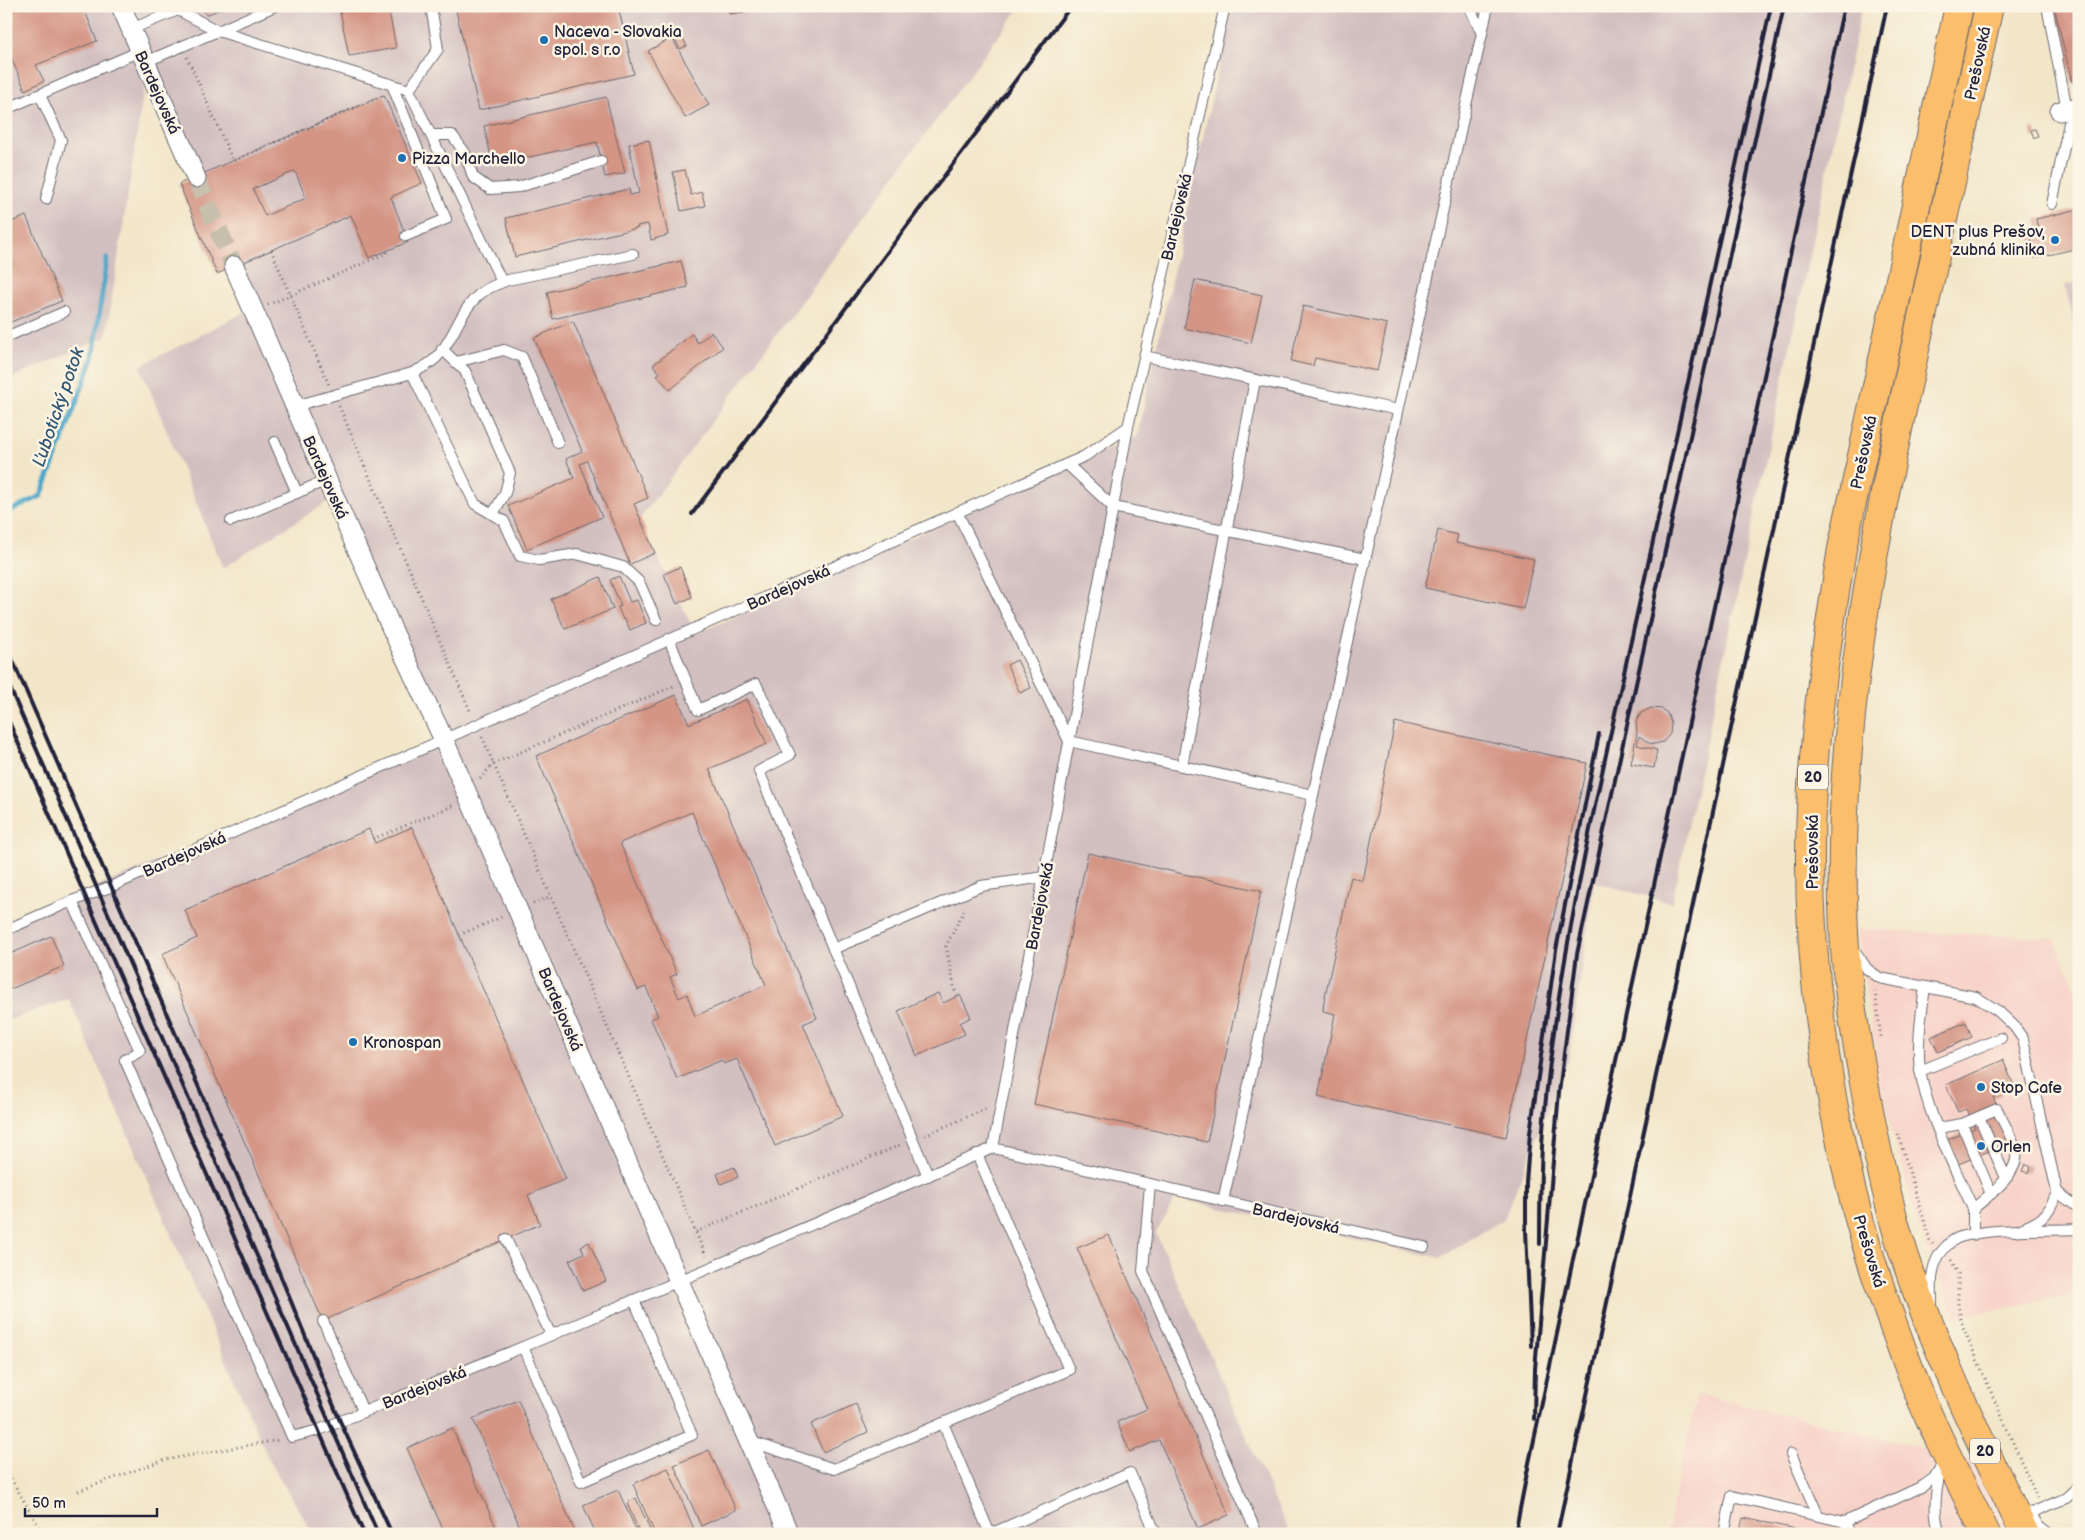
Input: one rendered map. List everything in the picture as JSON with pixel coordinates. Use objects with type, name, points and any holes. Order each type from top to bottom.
[{"type":"main road","name":"Prešovská","points":[[1960,6],[1842,548],[1818,709],[1811,835],[1814,952],[1822,1034],[1846,1166],[1875,1270],[1944,1459],[1986,1534]]},
{"type":"main road","name":"Prešovská","points":[[1989,6],[1888,477],[1860,632],[1850,713],[1844,796],[1844,935],[1855,1032],[1874,1136],[1897,1231],[1932,1328],[1957,1390],[2027,1521]]},
{"type":"street","name":"Bardejovská","points":[[121,6],[196,178]]},
{"type":"street","name":"Bardejovská","points":[[234,266],[391,627],[467,792],[789,1534]]},
{"type":"lane","points":[[6,110],[143,56],[182,46],[275,6]]},
{"type":"lane","points":[[409,90],[438,48],[431,6]]},
{"type":"lane","name":"Bardejovská","points":[[994,1148],[1128,427],[1225,6]]},
{"type":"lane","points":[[1469,6],[1482,34]]},
{"type":"lane","points":[[1223,1201],[1488,6]]},
{"type":"lane","points":[[2047,6],[2069,109],[2052,204]]},
{"type":"lane","points":[[131,29],[178,10],[218,31],[394,89],[409,90]]},
{"type":"lane","points":[[394,89],[446,219],[406,236]]},
{"type":"lane","points":[[409,90],[502,282]]},
{"type":"lane","points":[[40,95],[61,140],[46,199]]},
{"type":"lane","points":[[431,135],[452,135],[465,153],[472,177],[490,189],[519,187],[601,161]]},
{"type":"lane","points":[[295,406],[412,373],[436,358],[470,304],[480,294],[502,282],[633,254]]},
{"type":"lane","points":[[6,337],[64,312]]},
{"type":"lane","points":[[442,349],[465,372],[510,473],[505,493],[493,514]]},
{"type":"lane","points":[[456,362],[504,350],[522,357],[558,443]]},
{"type":"lane","points":[[1144,356],[1398,410]]},
{"type":"lane","points":[[412,373],[475,504],[504,521],[520,556],[540,560],[577,554],[623,567],[639,582],[656,620]]},
{"type":"lane","points":[[1182,766],[1255,380]]},
{"type":"lane","name":"Bardejovská","points":[[6,930],[72,901],[110,887],[443,738],[1085,456],[1128,427]]},
{"type":"lane","points":[[275,442],[297,493]]},
{"type":"lane","points":[[1067,464],[1113,507],[1365,559]]},
{"type":"lane","points":[[231,521],[327,480]]},
{"type":"lane","points":[[957,512],[1069,741],[1313,795]]},
{"type":"lane","points":[[669,639],[698,710],[756,684],[790,755],[759,771],[928,1176]]},
{"type":"lane","points":[[833,950],[981,886],[1044,877]]},
{"type":"lane","points":[[72,901],[140,1051],[125,1060],[292,1438]]},
{"type":"lane","points":[[1844,935],[1872,974],[1880,978],[1976,996],[1998,1011],[2014,1026],[2023,1039],[2057,1192],[2052,1208],[2040,1221],[2015,1231]]},
{"type":"lane","points":[[1925,987],[1919,1044],[1920,1071],[1938,1128],[1973,1209],[1973,1235]]},
{"type":"lane","points":[[1920,1071],[2001,1038]]},
{"type":"lane","points":[[1938,1128],[1962,1124],[1997,1109],[2016,1153],[2015,1163],[2006,1178],[1973,1209]]},
{"type":"lane","points":[[1979,1117],[2006,1178]]},
{"type":"lane","points":[[1962,1124],[1991,1194]]},
{"type":"lane","name":"Bardejovská","points":[[292,1438],[319,1430],[523,1347],[994,1148],[1424,1248]]},
{"type":"lane","points":[[749,1441],[834,1469],[1068,1370],[977,1154]]},
{"type":"lane","points":[[1150,1184],[1143,1271],[1257,1534]]},
{"type":"lane","points":[[2057,1192],[2079,1208]]},
{"type":"lane","name":"Prešovská","points":[[1932,1328],[1932,1273],[1936,1260],[1945,1248],[1958,1238],[2015,1231],[2079,1229]]},
{"type":"lane","points":[[506,1239],[551,1335]]},
{"type":"lane","points":[[523,1347],[581,1482],[692,1434],[634,1300]]},
{"type":"lane","points":[[323,1321],[363,1411]]},
{"type":"lane","points":[[943,1423],[990,1534],[1130,1473],[1156,1534]]},
{"type":"lane","points":[[1791,1454],[1818,1515]]},
{"type":"lane","points":[[1724,1534],[1732,1496],[1845,1522],[1923,1486],[1934,1478],[1944,1459]]},
{"type":"lane","points":[[1940,1534],[1936,1522],[1937,1485],[1944,1459]]},
{"type":"lane","points":[[2048,1534],[2027,1521],[2066,1498],[2079,1486]]},
{"type":"lane","points":[[1845,1522],[1850,1534]]},
{"type":"path","points":[[182,46],[233,161],[394,89]]},
{"type":"path","points":[[271,250],[711,1268]]},
{"type":"path","points":[[254,312],[387,253],[386,251]]},
{"type":"path","points":[[373,839],[454,805],[494,764],[686,680]]},
{"type":"path","points":[[956,996],[946,946],[975,889]]},
{"type":"path","points":[[696,1232],[1002,1102]]},
{"type":"path","points":[[78,1491],[164,1460],[292,1438]]},
{"type":"path","points":[[6,1470],[43,1534]]},
{"type":"shaded area","points":[[6,6],[1021,6],[639,520],[696,634],[1137,436],[1232,6],[1862,6],[1672,903],[1594,882],[1569,1058],[1504,1219],[1440,1258],[1176,1198],[1156,1233],[1290,1534],[313,1534],[269,1460],[69,999],[6,1021],[6,926],[438,741],[334,498],[223,568],[140,366],[253,308],[148,62],[106,337],[6,380]]},
{"type":"shaded area","points":[[2079,282],[2079,343],[2065,285]]},
{"type":"shaded area","points":[[1857,929],[2054,938],[2079,994],[2079,1293],[1956,1318],[1917,1221],[1881,1090]]},
{"type":"shaded area","points":[[1697,1394],[1980,1462],[2013,1534],[1666,1534]]},
{"type":"shaded area","points":[[2030,1519],[2079,1530],[2079,1534],[2038,1534]]},
{"type":"building","points":[[6,6],[83,6],[97,41],[36,65],[44,81],[25,90],[6,46]]},
{"type":"building","points":[[202,6],[227,6],[206,15]]},
{"type":"building","points":[[339,6],[388,6],[396,48],[349,56]]},
{"type":"building","name":"Naceva - Slovakia spol. s r.o","points":[[455,6],[618,6],[634,74],[479,110]]},
{"type":"building","points":[[728,6],[745,6],[745,12],[729,14]]},
{"type":"building","points":[[2054,6],[2079,6],[2079,81],[2072,82]]},
{"type":"building","points":[[678,30],[687,46],[680,49],[671,33]]},
{"type":"building","points":[[672,38],[709,105],[685,118],[648,51]]},
{"type":"building","points":[[384,95],[422,183],[391,197],[408,242],[369,258],[351,215],[217,274],[179,184]],"holes":[[[295,171],[306,198],[265,216],[253,189]]]},
{"type":"building","points":[[606,97],[625,173],[605,177],[597,142],[493,165],[484,126]]},
{"type":"building","points":[[2035,129],[2038,136],[2034,138],[2031,130]]},
{"type":"building","points":[[649,140],[668,235],[651,240],[648,224],[515,257],[506,218],[629,189],[630,195],[639,193],[629,144]]},
{"type":"building","points":[[685,170],[691,195],[702,192],[705,206],[681,211],[673,172]]},
{"type":"building","name":"DENT plus Prešov, zubná klinika","points":[[2079,209],[2079,248],[2035,258],[2030,231],[2038,229],[2036,219]]},
{"type":"building","points":[[26,216],[62,301],[6,324],[6,224]]},
{"type":"building","points":[[681,261],[688,287],[553,319],[547,292]]},
{"type":"building","points":[[1195,280],[1262,295],[1251,343],[1184,328]]},
{"type":"building","points":[[1303,306],[1387,324],[1377,371],[1315,358],[1313,366],[1291,361]]},
{"type":"building","points":[[573,321],[648,498],[634,504],[655,553],[630,564],[587,461],[580,464],[602,517],[527,549],[508,506],[574,478],[566,459],[582,451],[534,338]]},
{"type":"building","points":[[711,332],[723,347],[670,390],[657,375],[660,373],[653,365],[692,334],[698,343]]},
{"type":"building","points":[[1438,530],[1458,535],[1456,543],[1534,559],[1523,609],[1425,588]]},
{"type":"building","points":[[680,567],[692,597],[677,604],[664,574]]},
{"type":"building","points":[[619,576],[630,602],[637,600],[646,623],[630,630],[625,619],[623,620],[618,607],[621,606],[610,580]]},
{"type":"building","points":[[600,577],[613,609],[565,629],[551,599]]},
{"type":"building","points":[[1017,660],[1031,688],[1020,693],[1007,665]]},
{"type":"building","points":[[676,695],[689,724],[747,699],[767,744],[709,769],[817,1018],[803,1024],[843,1116],[775,1146],[737,1059],[724,1064],[722,1060],[677,1079],[651,1019],[658,1016],[646,987],[638,990],[536,756]],"holes":[[[692,812],[766,985],[695,1016],[687,994],[679,998],[670,977],[677,974],[620,843]]]},
{"type":"building","points":[[1651,708],[1662,709],[1667,713],[1671,723],[1670,734],[1663,742],[1649,743],[1639,736],[1637,745],[1657,750],[1654,768],[1631,764],[1637,733],[1636,722],[1641,713]]},
{"type":"building","points":[[1395,722],[1587,763],[1506,1137],[1318,1097],[1335,1014],[1323,1011],[1324,1001],[1351,877],[1363,881]]},
{"type":"building","name":"Kronospan","points":[[412,827],[566,1179],[528,1195],[540,1224],[323,1321],[162,954],[197,938],[185,910],[369,829],[375,843]]},
{"type":"building","points":[[1088,853],[1261,891],[1207,1142],[1034,1104]]},
{"type":"building","points":[[51,936],[64,966],[6,991],[6,956]]},
{"type":"building","points":[[938,993],[943,1003],[960,995],[971,1017],[960,1023],[965,1034],[917,1056],[898,1011]]},
{"type":"building","points":[[1966,1022],[1972,1037],[1938,1052],[1931,1037]]},
{"type":"building","points":[[2003,1060],[2015,1088],[1993,1097],[2012,1141],[1954,1166],[1943,1142],[1975,1128],[1966,1109],[1958,1112],[1946,1085]]},
{"type":"building","points":[[2025,1164],[2031,1167],[2029,1173],[2022,1171]]},
{"type":"building","points":[[734,1167],[738,1177],[721,1184],[717,1174]]},
{"type":"building","points":[[1109,1235],[1229,1515],[1198,1529],[1159,1440],[1130,1452],[1117,1422],[1147,1409],[1077,1248]]},
{"type":"building","points":[[589,1242],[606,1281],[583,1291],[569,1260],[584,1253],[581,1246]]},
{"type":"building","points":[[518,1400],[576,1534],[523,1534],[473,1419]]},
{"type":"building","points":[[856,1404],[868,1432],[823,1452],[811,1424]]},
{"type":"building","points":[[452,1428],[499,1534],[445,1534],[407,1448]]},
{"type":"building","points":[[709,1450],[736,1510],[701,1526],[674,1465]]},
{"type":"building","points":[[668,1468],[694,1529],[683,1534],[655,1534],[633,1484]]},
{"type":"building","points":[[618,1490],[638,1534],[596,1534],[583,1505]]},
{"type":"building","points":[[636,1498],[652,1534],[640,1534],[627,1503]]},
{"type":"building","points":[[1743,1518],[1806,1531],[1805,1534],[1739,1534]]},
{"type":"waterway","name":"Ľubotický potok","points":[[6,513],[41,496],[93,358],[107,258]]},
{"type":"tunnel","points":[[196,178],[234,266]]},
{"type":"railway","points":[[692,514],[1071,6]]},
{"type":"railway","points":[[1540,1244],[1541,1165],[1544,1118],[1559,995],[1581,873],[1771,6]]},
{"type":"railway","points":[[1534,1419],[1535,1369],[1559,1092],[1577,954],[1784,6]]},
{"type":"railway","points":[[1515,1534],[1844,6]]},
{"type":"railway","points":[[1557,1534],[1887,6]]},
{"type":"railway","points":[[6,645],[274,1260],[340,1421],[392,1534]]},
{"type":"railway","points":[[6,679],[378,1534]]},
{"type":"railway","points":[[6,715],[364,1534]]},
{"type":"railway","points":[[1531,1346],[1526,1230],[1526,1182],[1530,1133],[1556,950],[1599,734]]},
{"type":"place","name":"Naceva - Slovakia spol. s r.o","points":[[544,40]]},
{"type":"place","name":"Pizza Marchello","points":[[402,158]]},
{"type":"place","name":"DENT plus Prešov, zubná klinika","points":[[2055,240]]},
{"type":"place","name":"Kronospan","points":[[353,1042]]},
{"type":"place","name":"Stop Cafe","points":[[1981,1087]]},
{"type":"place","name":"Orlen","points":[[1981,1146]]}]
